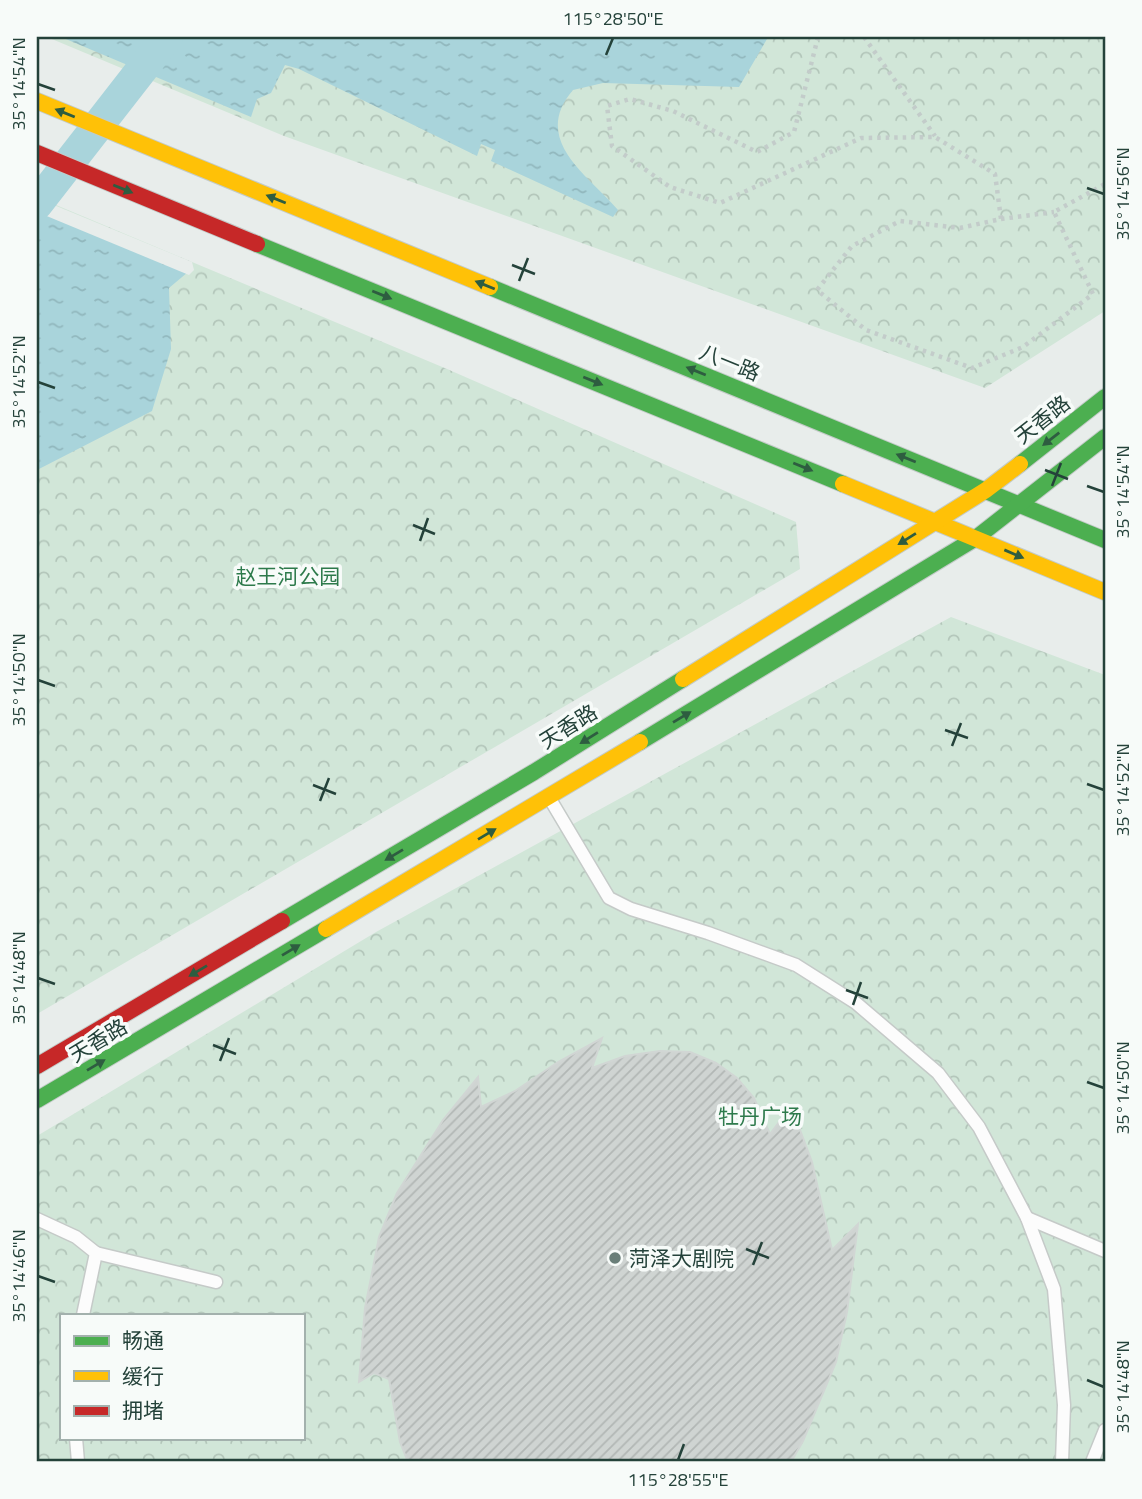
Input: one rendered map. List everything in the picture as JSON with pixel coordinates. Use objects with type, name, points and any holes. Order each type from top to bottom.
[{"type":"main road","name":"八一路","points":[[37,101],[1105,540]]},
{"type":"main road","points":[[37,153],[1105,592]]},
{"type":"main road","name":"天香路","points":[[37,1066],[534,772],[986,490],[1105,397]]},
{"type":"main road","name":"天香路","points":[[37,1100],[549,797],[976,538],[1105,437]]},
{"type":"lane","points":[[534,772],[609,898],[631,909],[796,965],[856,1003],[938,1073],[979,1127],[1027,1218],[1054,1289],[1064,1405],[1062,1462]]},
{"type":"lane","points":[[1027,1218],[1105,1251]]},
{"type":"lane","points":[[37,1219],[76,1237],[96,1253],[216,1282]]},
{"type":"lane","points":[[83,1314],[96,1253]]},
{"type":"lane","points":[[1092,1462],[1105,1430]]},
{"type":"lane","points":[[76,1440],[78,1462]]},
{"type":"path","points":[[818,37],[794,132],[757,152],[673,111],[630,99],[607,106],[612,146],[670,187],[720,203],[861,138],[935,136]]},
{"type":"path","points":[[864,37],[935,136],[995,174],[1001,219]]},
{"type":"path","points":[[1054,212],[1093,294],[1023,347],[972,368],[866,330],[817,290],[852,246],[900,221],[960,228],[1054,212],[1105,184]]},
{"type":"green space","points":[[47,37],[1105,37],[1105,311],[985,388],[284,136]]},
{"type":"green space","name":"赵王河公园","points":[[37,197],[447,369],[796,522],[800,569],[37,1014]]},
{"type":"green space","name":"牡丹广场","points":[[951,617],[1105,675],[1105,1462],[37,1462],[37,1136],[376,932]]},
{"type":"water","points":[[61,37],[767,39],[739,87],[603,83],[573,90],[561,108],[558,125],[561,141],[568,156],[618,210],[613,217],[491,161],[495,150],[481,144],[477,156],[299,69],[285,65],[271,93],[257,99],[251,117]]},
{"type":"water","points":[[37,202],[188,272],[169,288],[171,349],[152,411],[37,470]]},
{"type":"pier","points":[[37,198],[192,262],[194,270],[189,275],[37,212]]},
{"type":"building","name":"菏泽大剧院","points":[[602,1038],[592,1068],[625,1056],[660,1051],[690,1052],[716,1063],[737,1078],[754,1098],[770,1134],[791,1106],[812,1162],[832,1250],[858,1224],[847,1312],[836,1362],[803,1441],[791,1462],[408,1462],[400,1442],[389,1379],[374,1373],[359,1382],[365,1308],[379,1237],[397,1193],[443,1120],[478,1077],[481,1107],[515,1091],[558,1062]]},
{"type":"waterway","points":[[37,204],[167,37]]},
{"type":"traffic: fast","points":[[257,244],[843,484]]},
{"type":"traffic: fast","points":[[490,287],[1105,540]]},
{"type":"traffic: fast","points":[[1020,464],[1105,397]]},
{"type":"traffic: fast","points":[[640,742],[976,538],[1105,437]]},
{"type":"traffic: fast","points":[[282,921],[534,772],[683,679]]},
{"type":"traffic: fast","points":[[37,1100],[326,929]]},
{"type":"traffic: slow","points":[[37,101],[490,287]]},
{"type":"traffic: slow","points":[[683,679],[986,490],[1020,464]]},
{"type":"traffic: slow","points":[[843,484],[1105,592]]},
{"type":"traffic: slow","points":[[326,929],[640,742]]},
{"type":"traffic: jam","points":[[37,153],[257,244]]},
{"type":"traffic: jam","points":[[37,1066],[282,921]]},
{"type":"place","name":"菏泽大剧院","points":[[615,1258]]}]
